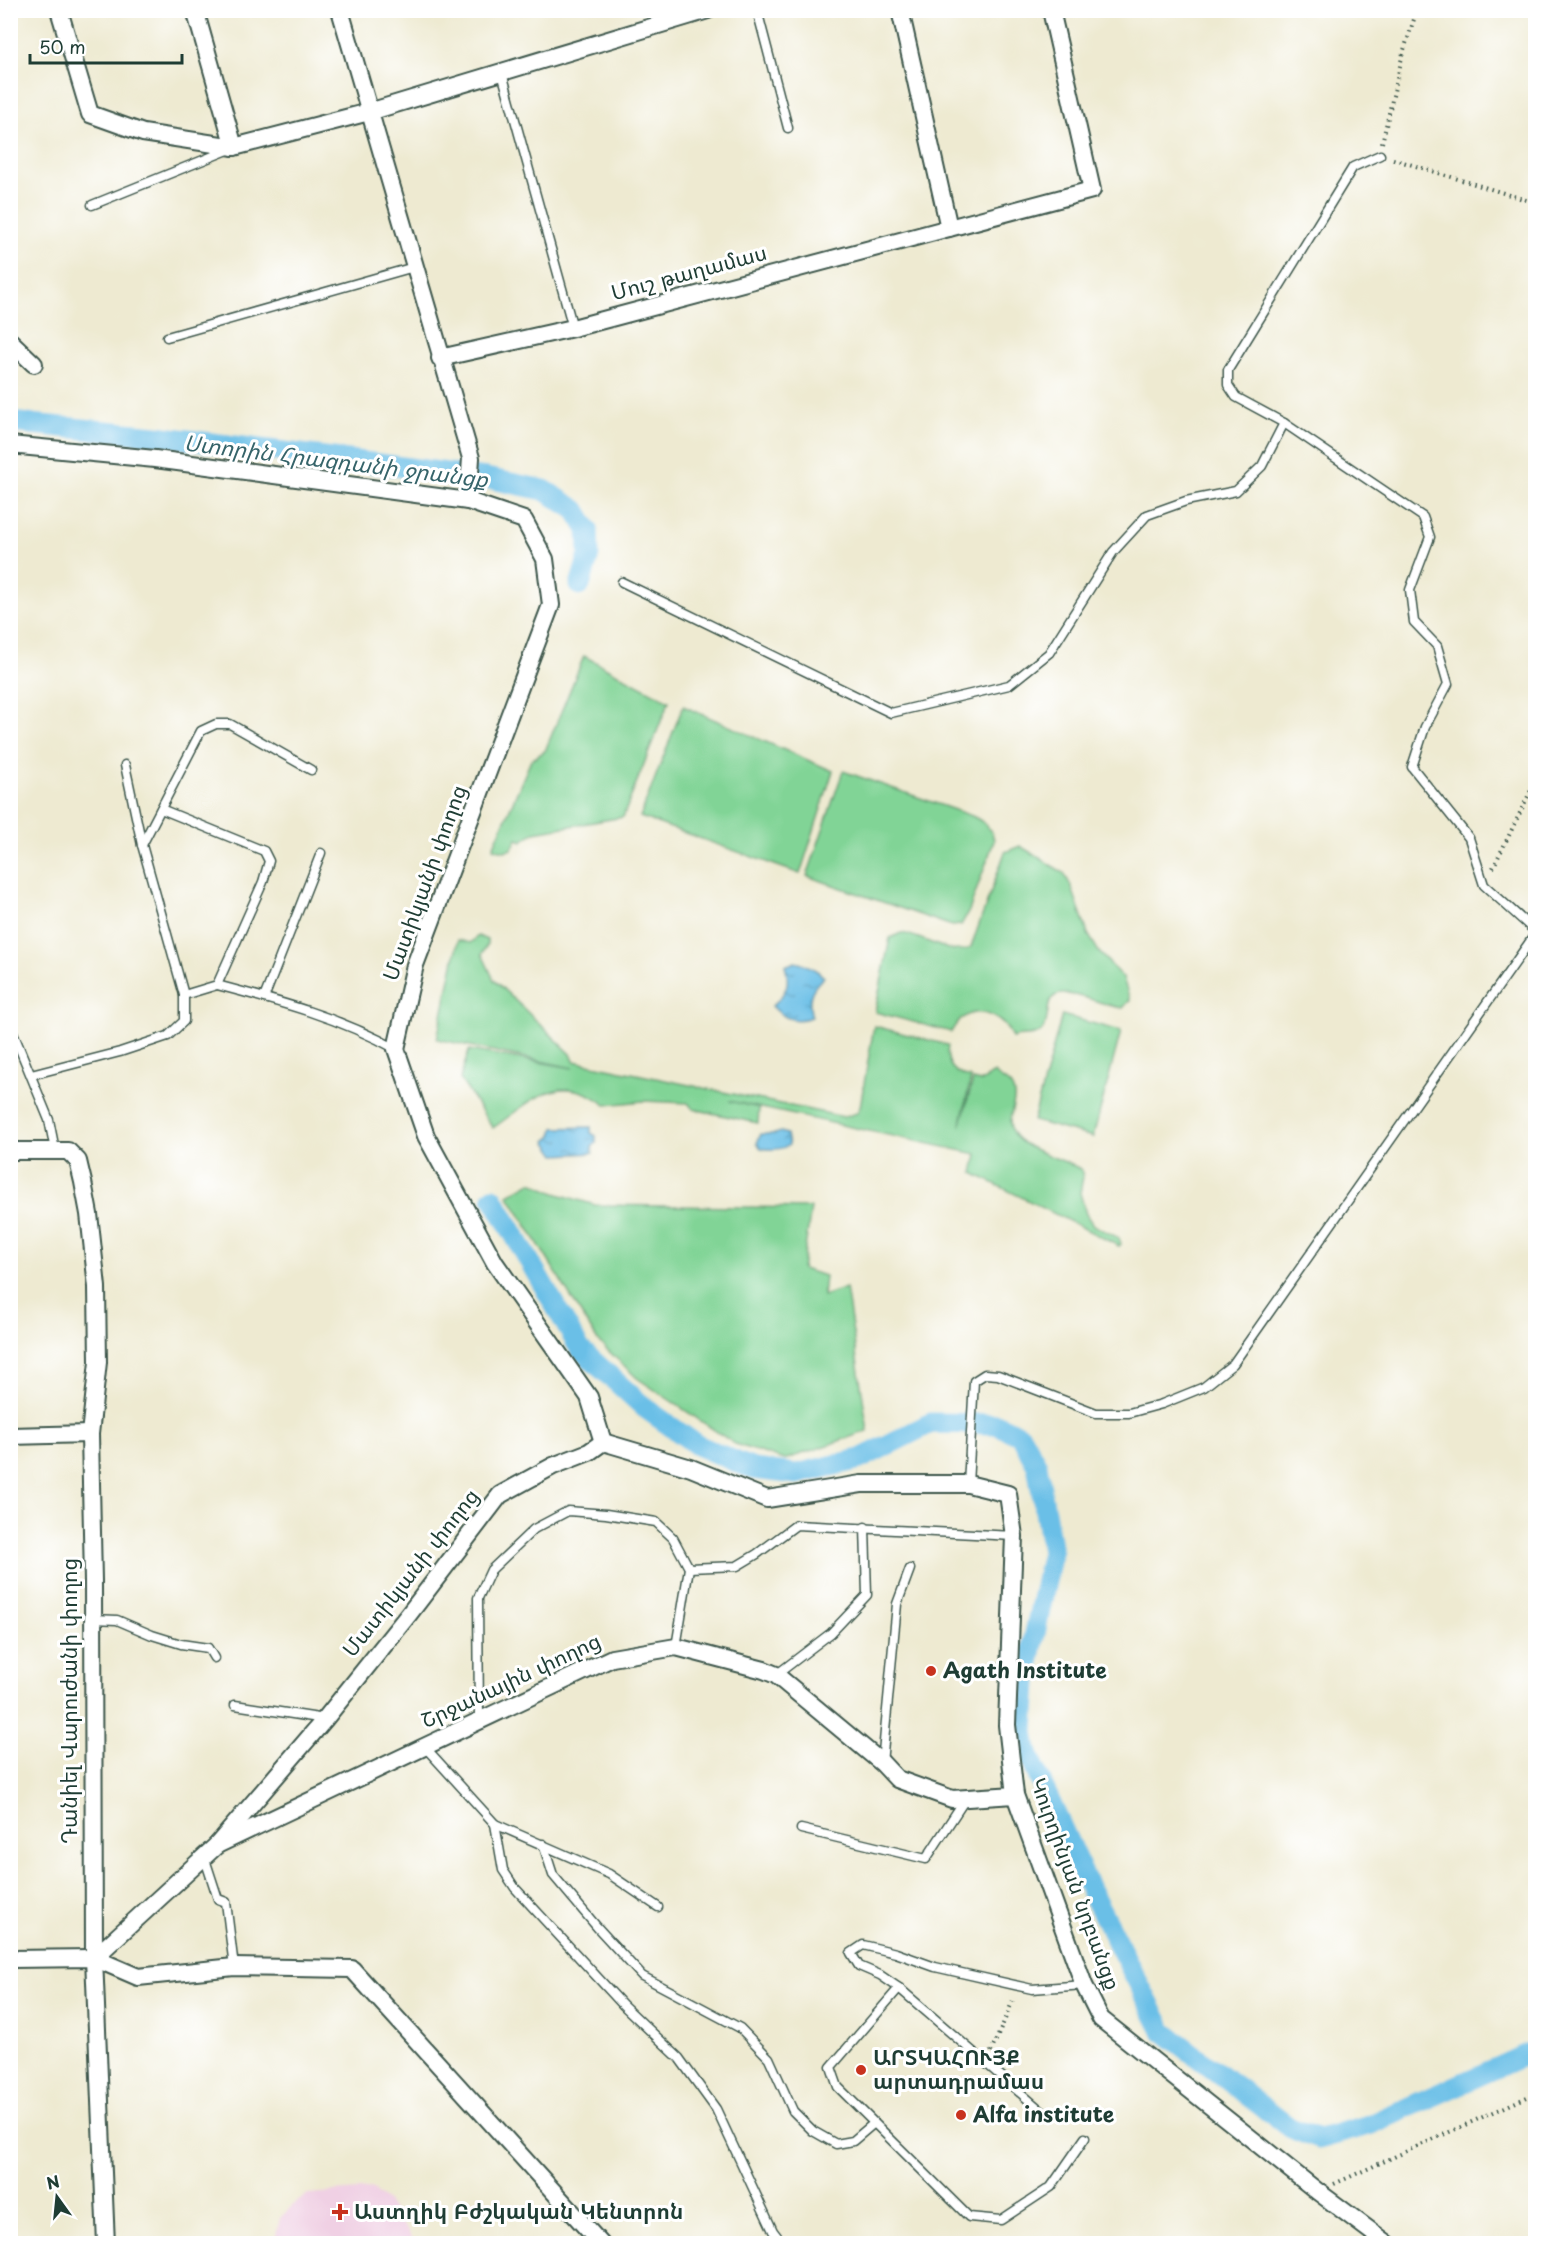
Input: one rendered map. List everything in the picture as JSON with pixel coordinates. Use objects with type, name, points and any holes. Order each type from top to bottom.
[{"type":"street","points":[[59,10],[90,114],[143,133],[234,147],[369,112],[708,10]]},
{"type":"street","points":[[195,10],[234,147]]},
{"type":"street","points":[[340,10],[471,458],[468,501]]},
{"type":"street","points":[[900,10],[949,228]]},
{"type":"street","name":"Մուշ թաղամաս","points":[[441,358],[573,328],[1092,190],[1052,10]]},
{"type":"street","points":[[10,341],[34,364]]},
{"type":"street","name":"Մատիկյանի փողոց","points":[[10,445],[155,459],[468,501],[524,520],[545,559],[551,605],[415,965],[396,1049]]},
{"type":"street","points":[[396,1049],[426,1136],[495,1263],[589,1397],[603,1442]]},
{"type":"street","points":[[10,1151],[55,1150]]},
{"type":"street","name":"Դանիել Վարուժանի փողոց","points":[[55,1150],[68,1151],[78,1161],[89,1214],[97,1287],[98,1362],[90,1434],[94,1958],[106,2244]]},
{"type":"street","points":[[10,1436],[90,1434]]},
{"type":"street","name":"Մատիկյանի փողոց","points":[[94,1958],[210,1851],[325,1719],[500,1495],[553,1466],[589,1452],[603,1442]]},
{"type":"street","name":"Կուրղինյան նրբանցք","points":[[603,1442],[690,1468],[767,1499],[861,1484],[968,1484],[1008,1494],[1014,1536],[1007,1725],[1015,1795],[1084,1984],[1101,2019],[1317,2192],[1388,2244]]},
{"type":"street","name":"Շրջանային փողոց","points":[[210,1851],[424,1746],[612,1658],[676,1647],[776,1675],[882,1763],[897,1779],[952,1799],[1015,1795]]},
{"type":"street","points":[[10,1959],[94,1958],[138,1977],[234,1967],[352,1969],[601,2244]]},
{"type":"lane","points":[[757,10],[788,128]]},
{"type":"lane","points":[[502,73],[573,328]]},
{"type":"lane","points":[[92,206],[234,147]]},
{"type":"lane","points":[[968,1484],[974,1381],[985,1374],[998,1375],[1096,1413],[1129,1413],[1162,1404],[1204,1387],[1233,1364],[1536,933],[1484,885],[1470,838],[1412,767],[1425,727],[1448,684],[1437,646],[1414,622],[1410,590],[1430,537],[1423,517],[1284,423],[1236,397],[1228,385],[1228,370],[1353,167],[1380,155]]},
{"type":"lane","points":[[167,337],[414,267]]},
{"type":"lane","points":[[622,582],[891,713],[1009,686],[1049,653],[1113,552],[1148,515],[1186,501],[1236,490],[1262,466],[1284,423]]},
{"type":"lane","points":[[142,845],[201,731],[216,724],[230,723],[312,770]]},
{"type":"lane","points":[[31,1075],[120,1052],[168,1036],[184,1021],[184,995],[142,845],[125,765]]},
{"type":"lane","points":[[161,809],[264,852],[269,861],[263,882],[217,985]]},
{"type":"lane","points":[[264,998],[321,853]]},
{"type":"lane","points":[[184,995],[217,985],[264,998],[368,1033],[396,1049]]},
{"type":"lane","points":[[10,1025],[49,1120],[55,1150]]},
{"type":"lane","points":[[479,1720],[478,1598],[491,1570],[534,1530],[568,1511],[656,1522],[673,1538],[690,1568],[676,1647]]},
{"type":"lane","points":[[690,1568],[737,1566],[796,1525],[1014,1536]]},
{"type":"lane","points":[[776,1675],[831,1633],[867,1595],[865,1527]]},
{"type":"lane","points":[[882,1763],[897,1604],[910,1569]]},
{"type":"lane","points":[[92,1619],[117,1620],[162,1638],[208,1648],[214,1658]]},
{"type":"lane","points":[[235,1705],[325,1719]]},
{"type":"lane","points":[[424,1746],[495,1824],[609,1874],[658,1907]]},
{"type":"lane","points":[[801,1828],[926,1858],[966,1798]]},
{"type":"lane","points":[[495,1824],[503,1870],[515,1888],[623,2006],[679,2058],[716,2109],[773,2231],[783,2244]]},
{"type":"lane","points":[[543,1844],[553,1875],[642,1976],[740,2028],[769,2058],[793,2111],[813,2130],[836,2144],[853,2141],[873,2124]]},
{"type":"lane","points":[[210,1851],[218,1899],[226,1902],[234,1967]]},
{"type":"lane","points":[[1046,2115],[899,1988],[880,1975],[859,1966],[851,1953],[863,1945],[896,1953],[935,1967],[1032,1989],[1084,1984]]},
{"type":"lane","points":[[899,1988],[831,2067],[838,2087],[969,2217],[1001,2220],[1051,2187],[1085,2138]]},
{"type":"path","points":[[1417,10],[1403,53],[1380,155],[1536,203]]},
{"type":"path","points":[[1484,885],[1536,780]]},
{"type":"path","points":[[987,2064],[1020,1986]]},
{"type":"path","points":[[1317,2192],[1536,2093]]},
{"type":"shaded area","name":"Աստղիկ Բժշկական Կենտրոն","points":[[372,2189],[386,2201],[416,2243],[274,2243],[280,2218],[308,2194]]},
{"type":"green space","points":[[584,656],[669,701],[623,817],[535,832],[522,841],[517,839],[512,849],[504,851],[493,848],[531,760],[545,751]]},
{"type":"green space","points":[[683,706],[833,771],[800,874],[640,817]]},
{"type":"green space","points":[[843,771],[972,816],[990,829],[994,841],[969,911],[961,925],[952,926],[807,876]]},
{"type":"green space","points":[[1020,846],[1064,873],[1072,888],[1088,934],[1099,952],[1123,978],[1130,1000],[1123,1008],[1076,995],[1056,995],[1049,1004],[1046,1023],[1039,1033],[1012,1038],[1004,1025],[985,1014],[971,1014],[964,1017],[951,1032],[875,1012],[890,938],[901,933],[956,950],[971,947],[1005,852]]},
{"type":"green space","points":[[478,936],[487,940],[482,954],[494,980],[571,1054],[574,1061],[844,1117],[857,1113],[860,1107],[874,1026],[948,1045],[948,1057],[952,1067],[959,1074],[971,1078],[960,1127],[973,1080],[980,1082],[994,1073],[1009,1084],[1013,1090],[1014,1102],[1010,1121],[1013,1133],[1026,1145],[1082,1170],[1080,1193],[1086,1214],[1093,1225],[1119,1238],[1121,1244],[1119,1246],[973,1173],[977,1154],[729,1101],[759,1108],[758,1123],[693,1109],[688,1103],[643,1101],[606,1105],[589,1095],[574,1090],[560,1089],[534,1099],[493,1128],[460,1079],[469,1050],[573,1068],[437,1039],[458,940],[470,943]]},
{"type":"green space","points":[[1062,1015],[1121,1031],[1093,1137],[1033,1121]]},
{"type":"green space","points":[[531,1182],[555,1193],[595,1205],[811,1208],[802,1269],[825,1276],[823,1296],[846,1288],[868,1431],[784,1460],[735,1444],[637,1378],[598,1341],[508,1195]]},
{"type":"water","points":[[795,962],[811,967],[824,977],[811,995],[812,1017],[800,1020],[785,1017],[772,1006],[786,988],[785,966]]},
{"type":"water","points":[[591,1127],[591,1133],[596,1136],[596,1143],[592,1147],[593,1153],[556,1155],[546,1141],[552,1136],[554,1128]]},
{"type":"water","points":[[781,1132],[787,1134],[789,1145],[786,1147],[764,1149],[757,1143],[761,1134]]},
{"type":"waterway","name":"Ստորին Հրազդանի ջրանցք","points":[[10,422],[156,436],[333,458],[486,478],[544,490],[576,510],[588,530],[589,555],[580,585]]},
{"type":"waterway","name":"Ստորին Հրազդանի ջրանցք","points":[[493,1198],[580,1349],[645,1408],[697,1445],[753,1469],[797,1474],[860,1459],[931,1423],[996,1424],[1021,1436],[1037,1465],[1052,1552],[1028,1667],[1024,1731],[1027,1751],[1089,1887],[1163,2031],[1290,2128],[1319,2139],[1369,2125],[1536,2050]]},
{"type":"place","name":"Agath Institute","points":[[931,1671]]},
{"type":"place","name":"ԱՐՏԿԱՀՈՒՅՔ արտադրամաս","points":[[861,2070]]},
{"type":"place","name":"Alfa institute","points":[[961,2115]]},
{"type":"place","name":"Աստղիկ Բժշկական Կենտրոն","points":[[340,2212]]}]
